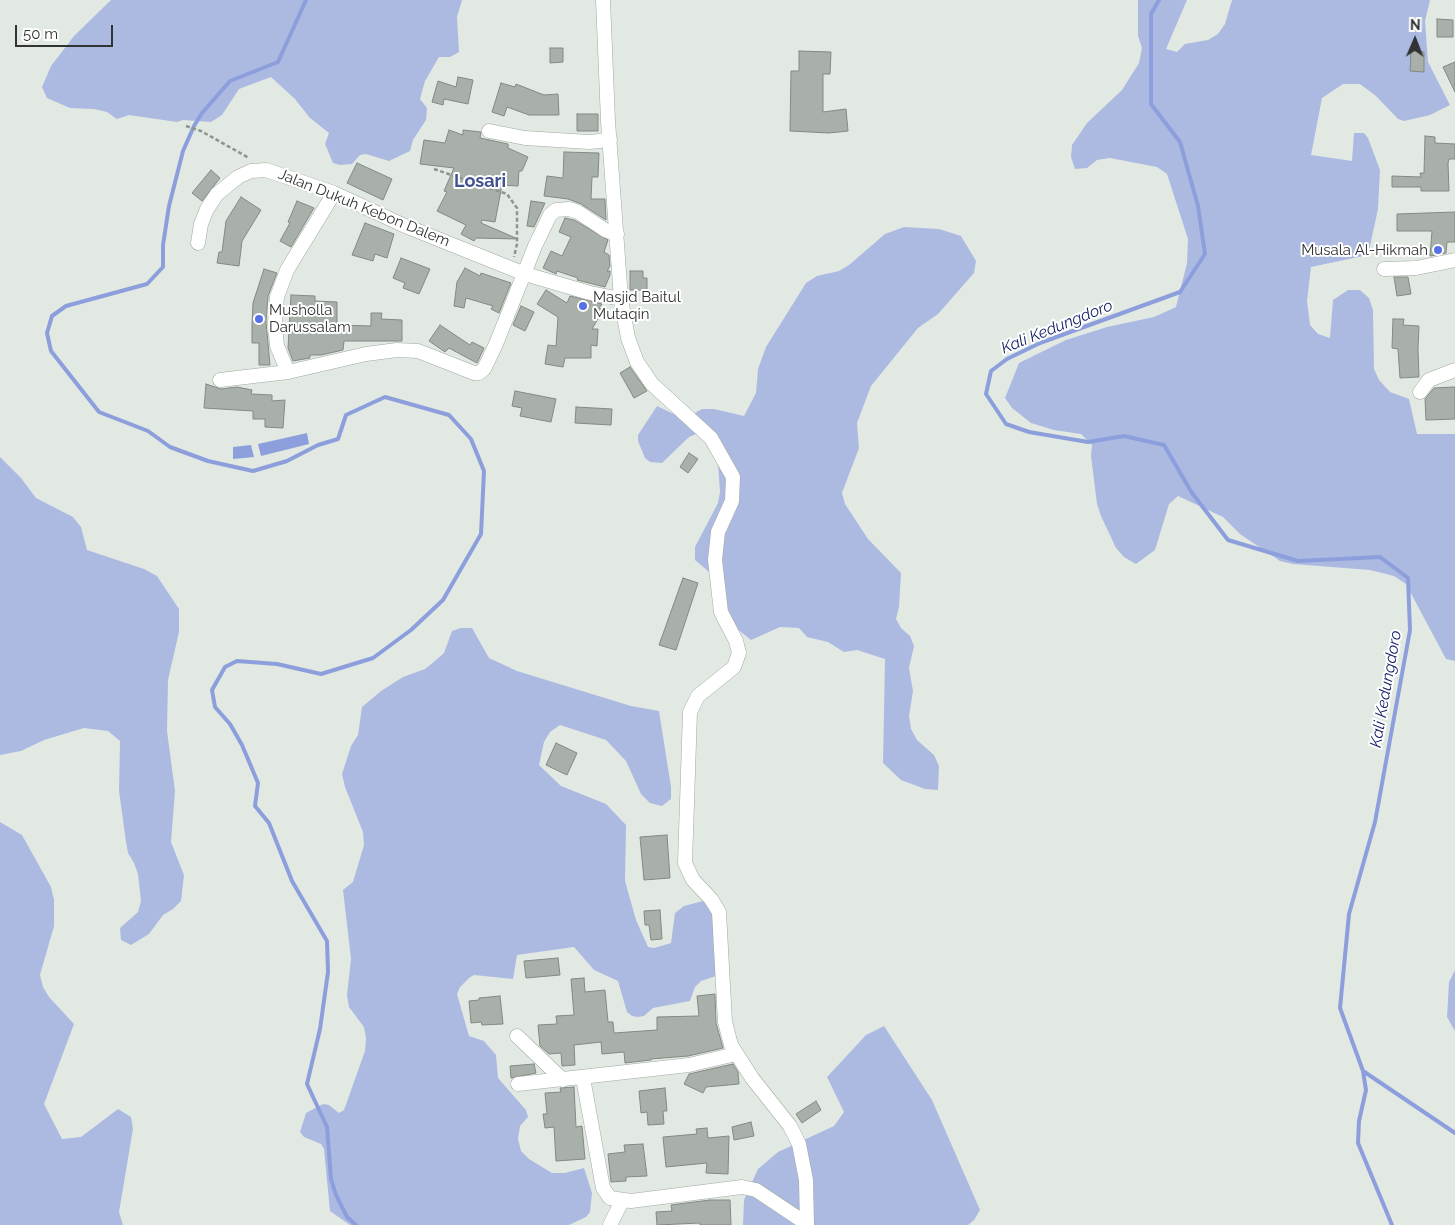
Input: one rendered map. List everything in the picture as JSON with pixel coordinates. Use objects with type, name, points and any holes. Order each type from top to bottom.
[{"type":"street","points":[[603,0],[621,299],[630,345],[645,375],[661,393],[711,438],[733,477],[732,500],[718,532],[715,560],[721,612],[736,641],[739,653],[734,667],[698,696],[690,712],[684,850],[689,872],[716,905],[718,912],[726,1029],[736,1054],[784,1118],[797,1139],[804,1167],[807,1224]]},
{"type":"street","points":[[489,130],[532,138],[589,142],[610,140]]},
{"type":"street","name":"Jalan Dukuh Kebon Dalem","points":[[198,243],[207,209],[217,194],[238,177],[251,171],[266,170],[334,193],[403,224],[525,274],[590,293],[621,299]]},
{"type":"street","points":[[288,372],[277,346],[275,323],[277,297],[287,270],[334,193]]},
{"type":"street","points":[[220,380],[288,372],[366,354],[397,350],[418,351],[474,373],[479,373],[484,369],[496,344],[550,215],[556,210],[569,209],[578,212],[605,230],[617,234]]},
{"type":"street","points":[[1384,269],[1416,268],[1455,260]]},
{"type":"street","points":[[1420,392],[1429,380],[1455,370]]},
{"type":"street","points":[[517,1036],[563,1080]]},
{"type":"street","points":[[518,1084],[689,1065],[736,1054]]},
{"type":"street","points":[[583,1078],[603,1188],[610,1198],[622,1201],[742,1187],[756,1190],[807,1224]]},
{"type":"street","points":[[610,1225],[622,1201]]},
{"type":"path","points":[[186,126],[201,131],[266,170]]},
{"type":"path","points":[[434,169],[507,194],[517,208],[518,244],[514,258],[508,266]]},
{"type":"shaded area","points":[[111,0],[462,0],[457,17],[459,52],[450,57],[439,57],[425,81],[420,99],[427,108],[426,120],[413,140],[410,151],[389,161],[366,154],[360,155],[352,164],[340,165],[333,163],[325,144],[329,133],[310,118],[295,99],[271,77],[239,89],[222,115],[211,122],[183,120],[177,122],[129,115],[117,119],[107,112],[94,109],[70,108],[47,98],[42,87],[51,66],[74,36]]},
{"type":"shaded area","points":[[1138,0],[1187,0],[1166,49],[1177,52],[1185,44],[1208,40],[1218,34],[1225,24],[1232,0],[1430,0],[1425,21],[1428,62],[1450,105],[1430,115],[1404,121],[1398,119],[1376,96],[1360,84],[1343,84],[1322,98],[1311,155],[1352,161],[1354,133],[1364,133],[1368,138],[1380,170],[1378,209],[1368,255],[1311,267],[1307,301],[1310,325],[1318,334],[1330,338],[1333,300],[1348,290],[1360,290],[1369,298],[1373,310],[1374,369],[1379,380],[1390,392],[1409,399],[1417,434],[1455,434],[1455,661],[1446,659],[1406,584],[1394,576],[1370,570],[1293,564],[1280,561],[1240,534],[1223,517],[1178,496],[1169,504],[1155,550],[1136,564],[1124,557],[1116,548],[1097,504],[1091,456],[1092,445],[1081,434],[1054,430],[1031,423],[1012,408],[1005,398],[1019,363],[1066,340],[1107,327],[1154,317],[1176,307],[1187,263],[1188,239],[1167,174],[1157,167],[1110,158],[1097,160],[1087,168],[1075,169],[1071,157],[1072,145],[1087,123],[1122,90],[1139,63],[1142,48],[1138,36]]},
{"type":"shaded area","points":[[904,227],[939,229],[961,236],[976,261],[974,273],[938,314],[918,328],[871,386],[857,423],[859,448],[842,493],[845,504],[868,539],[901,573],[899,607],[896,619],[901,628],[910,636],[914,646],[909,668],[913,691],[909,716],[911,729],[917,740],[934,755],[939,766],[938,790],[925,789],[901,780],[883,763],[885,659],[857,650],[844,652],[828,642],[807,637],[799,628],[780,627],[751,640],[731,624],[721,582],[695,560],[695,547],[718,503],[720,492],[718,463],[713,452],[701,437],[696,434],[689,437],[662,463],[650,462],[645,458],[638,441],[638,435],[657,406],[684,419],[702,409],[714,409],[744,416],[756,393],[758,369],[766,347],[806,283],[817,276],[839,271],[849,265],[885,234]]},
{"type":"shaded area","points":[[307,433],[309,444],[261,456],[258,444]]},
{"type":"shaded area","points":[[251,445],[254,457],[233,459],[233,447]]},
{"type":"shaded area","points":[[0,457],[21,478],[36,498],[73,517],[81,527],[87,550],[144,569],[157,576],[179,609],[179,632],[168,680],[167,731],[175,791],[171,842],[184,875],[181,901],[163,915],[149,934],[131,945],[121,940],[120,928],[138,912],[141,901],[138,874],[128,853],[119,791],[120,741],[108,731],[84,728],[44,740],[21,751],[0,755]]},
{"type":"shaded area","points":[[461,628],[472,628],[489,658],[517,671],[631,706],[659,711],[671,787],[671,799],[662,806],[650,803],[641,794],[626,761],[606,740],[560,725],[550,732],[544,742],[539,765],[561,786],[606,804],[626,825],[625,881],[636,920],[648,947],[654,948],[671,943],[675,913],[684,906],[703,901],[713,915],[719,975],[701,981],[695,987],[690,1001],[653,1008],[644,1016],[638,1017],[632,1016],[627,1012],[618,981],[594,970],[574,947],[517,955],[513,979],[474,975],[469,978],[460,987],[457,994],[469,1036],[484,1041],[496,1055],[498,1078],[526,1110],[528,1117],[520,1126],[518,1139],[521,1151],[529,1159],[552,1173],[565,1173],[584,1168],[592,1193],[590,1212],[586,1217],[569,1225],[350,1225],[330,1211],[324,1149],[321,1144],[304,1137],[300,1132],[306,1113],[323,1104],[329,1105],[339,1113],[344,1110],[365,1051],[366,1038],[364,1027],[349,1007],[347,995],[351,959],[343,890],[353,882],[364,845],[363,832],[345,787],[342,774],[351,746],[358,735],[362,707],[381,691],[403,677],[425,669],[444,653],[452,631]]},
{"type":"shaded area","points":[[0,822],[22,835],[51,887],[54,900],[54,926],[40,975],[43,987],[49,997],[74,1024],[44,1104],[62,1139],[81,1137],[118,1109],[131,1117],[133,1129],[119,1212],[123,1225],[0,1225]]},
{"type":"shaded area","points":[[1455,970],[1455,1031],[1447,1017],[1449,982]]},
{"type":"shaded area","points":[[884,1026],[932,1100],[980,1210],[974,1220],[968,1225],[743,1225],[744,1200],[758,1169],[778,1152],[834,1126],[844,1112],[827,1077],[866,1035]]},
{"type":"building","points":[[1437,19],[1453,20],[1453,37],[1437,37]]},
{"type":"building","points":[[550,48],[563,48],[563,62],[550,63]]},
{"type":"building","points":[[799,51],[831,52],[830,74],[823,74],[823,112],[846,109],[848,131],[829,133],[790,131],[791,71],[799,71]]},
{"type":"building","points":[[1411,51],[1424,52],[1424,72],[1410,71]]},
{"type":"building","points":[[1455,62],[1455,92],[1443,67]]},
{"type":"building","points":[[458,77],[473,80],[468,104],[444,99],[443,105],[432,102],[438,81],[456,87]]},
{"type":"building","points":[[501,83],[515,87],[516,84],[544,95],[558,94],[559,115],[529,115],[507,107],[504,116],[492,112]]},
{"type":"building","points":[[577,114],[598,114],[598,131],[577,131]]},
{"type":"building","points":[[449,130],[463,135],[463,130],[481,132],[480,138],[508,144],[508,148],[528,157],[522,171],[519,171],[518,186],[502,185],[495,222],[482,220],[481,223],[518,239],[476,238],[474,241],[461,234],[466,225],[437,211],[447,192],[444,191],[454,168],[420,164],[424,140],[445,143]]},
{"type":"building","points":[[1425,136],[1435,137],[1435,143],[1455,144],[1455,159],[1449,159],[1448,163],[1449,191],[1421,191],[1421,187],[1392,187],[1392,176],[1421,177],[1420,173],[1424,173]]},
{"type":"building","points":[[564,152],[599,153],[598,177],[592,177],[591,199],[605,199],[606,220],[581,204],[568,199],[544,196],[547,176],[563,178]]},
{"type":"building","points":[[357,163],[392,179],[383,200],[347,183]]},
{"type":"building","points":[[211,170],[220,178],[202,201],[192,193]]},
{"type":"building","points":[[241,197],[261,210],[242,241],[239,266],[217,263],[219,252],[222,252],[226,221]]},
{"type":"building","points":[[297,201],[314,208],[291,247],[280,241],[290,223],[288,222]]},
{"type":"building","points":[[531,201],[545,203],[534,227],[527,226]]},
{"type":"building","points":[[1455,212],[1455,242],[1447,242],[1446,253],[1430,256],[1432,231],[1397,231],[1397,214]]},
{"type":"building","points":[[565,218],[574,220],[608,240],[604,252],[609,255],[610,266],[607,271],[610,271],[610,275],[605,287],[577,280],[578,278],[557,271],[556,274],[543,268],[551,251],[562,256],[571,237],[559,232]]},
{"type":"building","points":[[365,223],[394,234],[387,258],[375,254],[373,261],[352,255]]},
{"type":"building","points":[[401,258],[430,269],[419,294],[403,288],[405,283],[393,278]]},
{"type":"building","points":[[465,268],[480,276],[481,273],[511,283],[499,313],[491,309],[493,306],[466,298],[464,308],[454,306],[457,282]]},
{"type":"building","points":[[264,269],[277,273],[268,296],[266,322],[270,365],[259,365],[259,343],[252,343],[253,303]]},
{"type":"building","points":[[630,271],[643,271],[643,278],[647,278],[647,290],[630,290]]},
{"type":"building","points":[[1394,277],[1408,277],[1411,294],[1397,296]]},
{"type":"building","points":[[546,290],[567,303],[570,296],[602,304],[599,308],[603,310],[592,329],[598,329],[597,346],[591,345],[591,358],[565,358],[563,367],[545,364],[548,345],[556,346],[558,317],[537,304]]},
{"type":"building","points":[[291,295],[315,296],[315,301],[337,302],[337,325],[371,326],[371,313],[382,313],[381,319],[402,320],[402,341],[344,341],[343,350],[321,355],[310,355],[310,358],[293,361],[288,348]]},
{"type":"building","points":[[521,306],[534,312],[525,331],[513,325]]},
{"type":"building","points":[[1393,319],[1404,319],[1403,325],[1419,326],[1419,377],[1400,378],[1398,349],[1392,348]]},
{"type":"building","points":[[440,325],[470,345],[472,342],[484,348],[477,363],[449,348],[445,352],[429,341]]},
{"type":"building","points":[[630,367],[647,391],[634,398],[620,373]]},
{"type":"building","points":[[206,384],[221,389],[237,387],[252,390],[251,394],[272,395],[272,401],[285,400],[283,428],[265,427],[265,419],[253,419],[253,411],[204,408]]},
{"type":"building","points":[[1455,387],[1455,419],[1426,420],[1425,399],[1434,388]]},
{"type":"building","points":[[515,391],[556,399],[551,422],[520,416],[522,408],[512,406]]},
{"type":"building","points":[[576,407],[612,409],[611,425],[575,423]]},
{"type":"building","points":[[689,453],[698,459],[688,473],[680,467]]},
{"type":"building","points":[[683,578],[698,583],[676,650],[659,645]]},
{"type":"building","points":[[556,743],[577,753],[567,775],[546,765]]},
{"type":"building","points":[[667,835],[670,878],[644,880],[640,837]]},
{"type":"building","points":[[660,910],[662,939],[651,940],[649,925],[645,925],[644,911]]},
{"type":"building","points":[[558,958],[560,975],[526,978],[524,961]]},
{"type":"building","points":[[584,978],[585,992],[605,990],[608,1022],[613,1022],[614,1033],[657,1030],[657,1017],[699,1016],[697,996],[715,994],[716,1023],[723,1048],[688,1056],[625,1063],[624,1052],[602,1054],[601,1042],[574,1045],[575,1065],[562,1066],[561,1053],[549,1054],[540,1046],[538,1025],[557,1024],[556,1016],[574,1015],[571,979]]},
{"type":"building","points":[[500,996],[503,1024],[482,1025],[481,1022],[471,1023],[469,1001]]},
{"type":"building","points":[[534,1064],[536,1073],[511,1078],[510,1066]]},
{"type":"building","points":[[733,1064],[738,1072],[739,1084],[706,1087],[703,1093],[684,1084],[689,1074]]},
{"type":"building","points":[[574,1087],[576,1127],[582,1126],[585,1159],[556,1161],[554,1127],[545,1128],[543,1114],[547,1114],[545,1093],[561,1092],[560,1088]]},
{"type":"building","points":[[665,1088],[667,1111],[663,1111],[664,1124],[648,1125],[647,1112],[641,1113],[639,1091]]},
{"type":"building","points":[[816,1101],[821,1110],[802,1123],[796,1114]]},
{"type":"building","points":[[751,1122],[754,1136],[734,1140],[732,1127]]},
{"type":"building","points":[[707,1128],[708,1138],[729,1136],[728,1174],[706,1173],[707,1163],[666,1167],[663,1137],[697,1134],[696,1129]]},
{"type":"building","points":[[643,1144],[647,1176],[626,1177],[626,1181],[611,1182],[608,1154],[625,1152],[624,1145]]},
{"type":"building","points":[[710,1200],[730,1200],[731,1225],[700,1225],[700,1223],[657,1225],[656,1212],[672,1211],[671,1205]]},
{"type":"waterway","points":[[306,0],[278,62],[230,81],[202,113],[194,126],[183,151],[169,206],[163,245],[163,267],[147,284],[66,306],[52,316],[47,333],[51,351],[99,412],[148,431],[170,447],[208,461],[253,471],[287,461],[318,445],[338,439],[346,415],[385,397],[449,415],[471,439],[484,471],[481,534],[443,600],[411,630],[373,658],[321,674],[277,664],[237,661],[225,667],[212,690],[215,707],[230,724],[242,745],[258,783],[255,806],[269,823],[292,881],[327,941],[328,972],[320,1029],[307,1084],[327,1127],[331,1179],[336,1195],[347,1217],[356,1225]]},
{"type":"waterway","name":"Kali Kedungdoro","points":[[1159,0],[1151,14],[1151,104],[1180,142],[1198,206],[1205,254],[1180,292],[1040,343],[1007,359],[991,371],[986,394],[1006,424],[1029,432],[1088,442],[1124,436],[1164,445],[1192,493],[1228,540],[1298,561],[1380,557],[1408,578],[1410,630],[1375,822],[1349,914],[1340,1008],[1363,1071],[1455,1133]]},
{"type":"waterway","points":[[1363,1071],[1366,1090],[1359,1121],[1358,1143],[1392,1225]]},
{"type":"place","name":"Musala Al-Hikmah","points":[[1438,250]]},
{"type":"place","name":"Masjid Baitul Mutaqin","points":[[583,306]]},
{"type":"place","name":"Musholla Darussalam","points":[[259,319]]},
{"type":"district","name":"Losari","points":[[480,182]]}]
